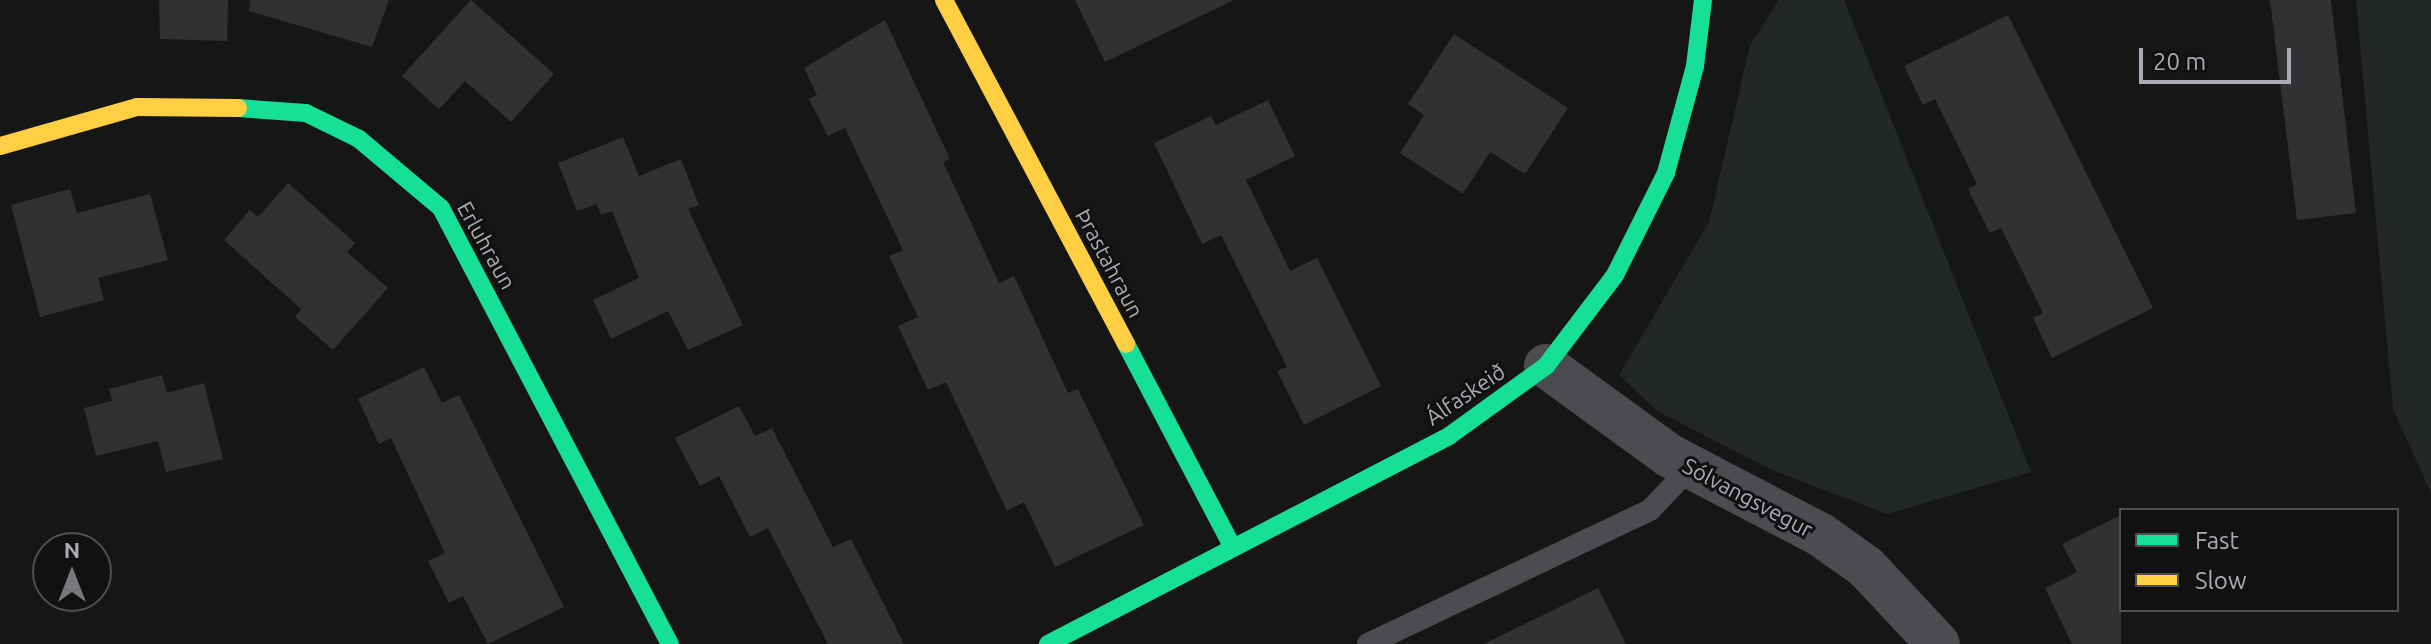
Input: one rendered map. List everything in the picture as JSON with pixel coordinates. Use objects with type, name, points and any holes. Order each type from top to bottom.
[{"type":"street","name":"Þrastahraun","points":[[944,0],[1233,548]]},
{"type":"street","name":"Álfaskeið","points":[[1048,644],[1449,436],[1546,366],[1615,275],[1666,173],[1695,66],[1703,0]]},
{"type":"street","name":"Erluhraun","points":[[0,146],[137,107],[180,103],[306,113],[359,139],[441,208],[670,644]]},
{"type":"street","name":"Sólvangsvegur","points":[[1546,366],[1691,467],[1855,559],[1938,644]]},
{"type":"lane","points":[[1368,644],[1650,510],[1691,467]]},
{"type":"shaded area","points":[[1779,0],[1844,0],[2031,472],[1887,514],[1772,470],[1657,411],[1619,375],[1709,222],[1750,45]]},
{"type":"shaded area","points":[[2356,0],[2431,0],[2431,493],[2393,409]]},
{"type":"building","points":[[159,0],[228,0],[227,41],[160,39]]},
{"type":"building","points":[[250,0],[389,0],[372,47],[249,11]]},
{"type":"building","points":[[471,0],[554,74],[511,122],[465,81],[439,109],[402,76]]},
{"type":"building","points":[[1075,0],[1234,0],[1105,62]]},
{"type":"building","points":[[2270,0],[2331,0],[2356,213],[2297,220]]},
{"type":"building","points":[[2008,15],[2153,308],[2052,358],[2033,318],[2043,313],[2001,228],[1990,233],[1968,189],[1977,184],[1935,99],[1923,105],[1904,66]]},
{"type":"building","points":[[885,20],[950,159],[943,162],[999,283],[1014,276],[1068,393],[1078,389],[1144,525],[1055,567],[1024,502],[1007,511],[946,382],[928,390],[898,326],[918,317],[889,256],[903,250],[845,128],[828,136],[809,99],[817,95],[804,68]]},
{"type":"building","points":[[1454,34],[1568,108],[1525,174],[1490,152],[1463,194],[1400,153],[1424,115],[1408,104]]},
{"type":"building","points":[[1268,100],[1295,156],[1246,180],[1290,271],[1317,258],[1381,386],[1304,425],[1277,371],[1287,367],[1221,235],[1202,244],[1154,143],[1211,116],[1216,125]]},
{"type":"building","points":[[623,137],[639,176],[681,159],[699,205],[688,209],[743,325],[688,350],[668,311],[611,339],[593,300],[639,278],[612,211],[601,215],[597,204],[577,211],[558,163]]},
{"type":"building","points":[[288,183],[355,243],[347,252],[388,288],[333,350],[295,317],[301,309],[224,240],[250,210],[258,217]]},
{"type":"building","points":[[70,189],[77,213],[150,194],[168,260],[98,278],[104,300],[40,317],[11,205]]},
{"type":"building","points":[[424,367],[442,403],[459,395],[564,607],[488,644],[463,596],[449,603],[428,561],[445,553],[391,438],[379,444],[358,399]]},
{"type":"building","points":[[162,375],[167,393],[204,383],[223,459],[166,472],[158,441],[96,456],[84,408],[112,401],[109,389]]},
{"type":"building","points":[[739,406],[755,436],[772,428],[833,547],[851,539],[904,644],[828,644],[768,528],[750,537],[719,476],[700,486],[675,438]]},
{"type":"building","points":[[2119,516],[2121,644],[2072,644],[2045,588],[2077,572],[2062,544]]},
{"type":"building","points":[[1598,588],[1626,644],[1484,644]]},
{"type":"traffic: fast","points":[[1048,644],[1449,436],[1546,366],[1615,275],[1666,173],[1695,66],[1703,0]]},
{"type":"traffic: fast","points":[[238,108],[306,113],[359,139],[441,208],[670,644]]},
{"type":"traffic: fast","points":[[1126,344],[1233,548]]},
{"type":"traffic: slow","points":[[944,0],[1126,344]]},
{"type":"traffic: slow","points":[[0,146],[137,107],[238,108]]}]
